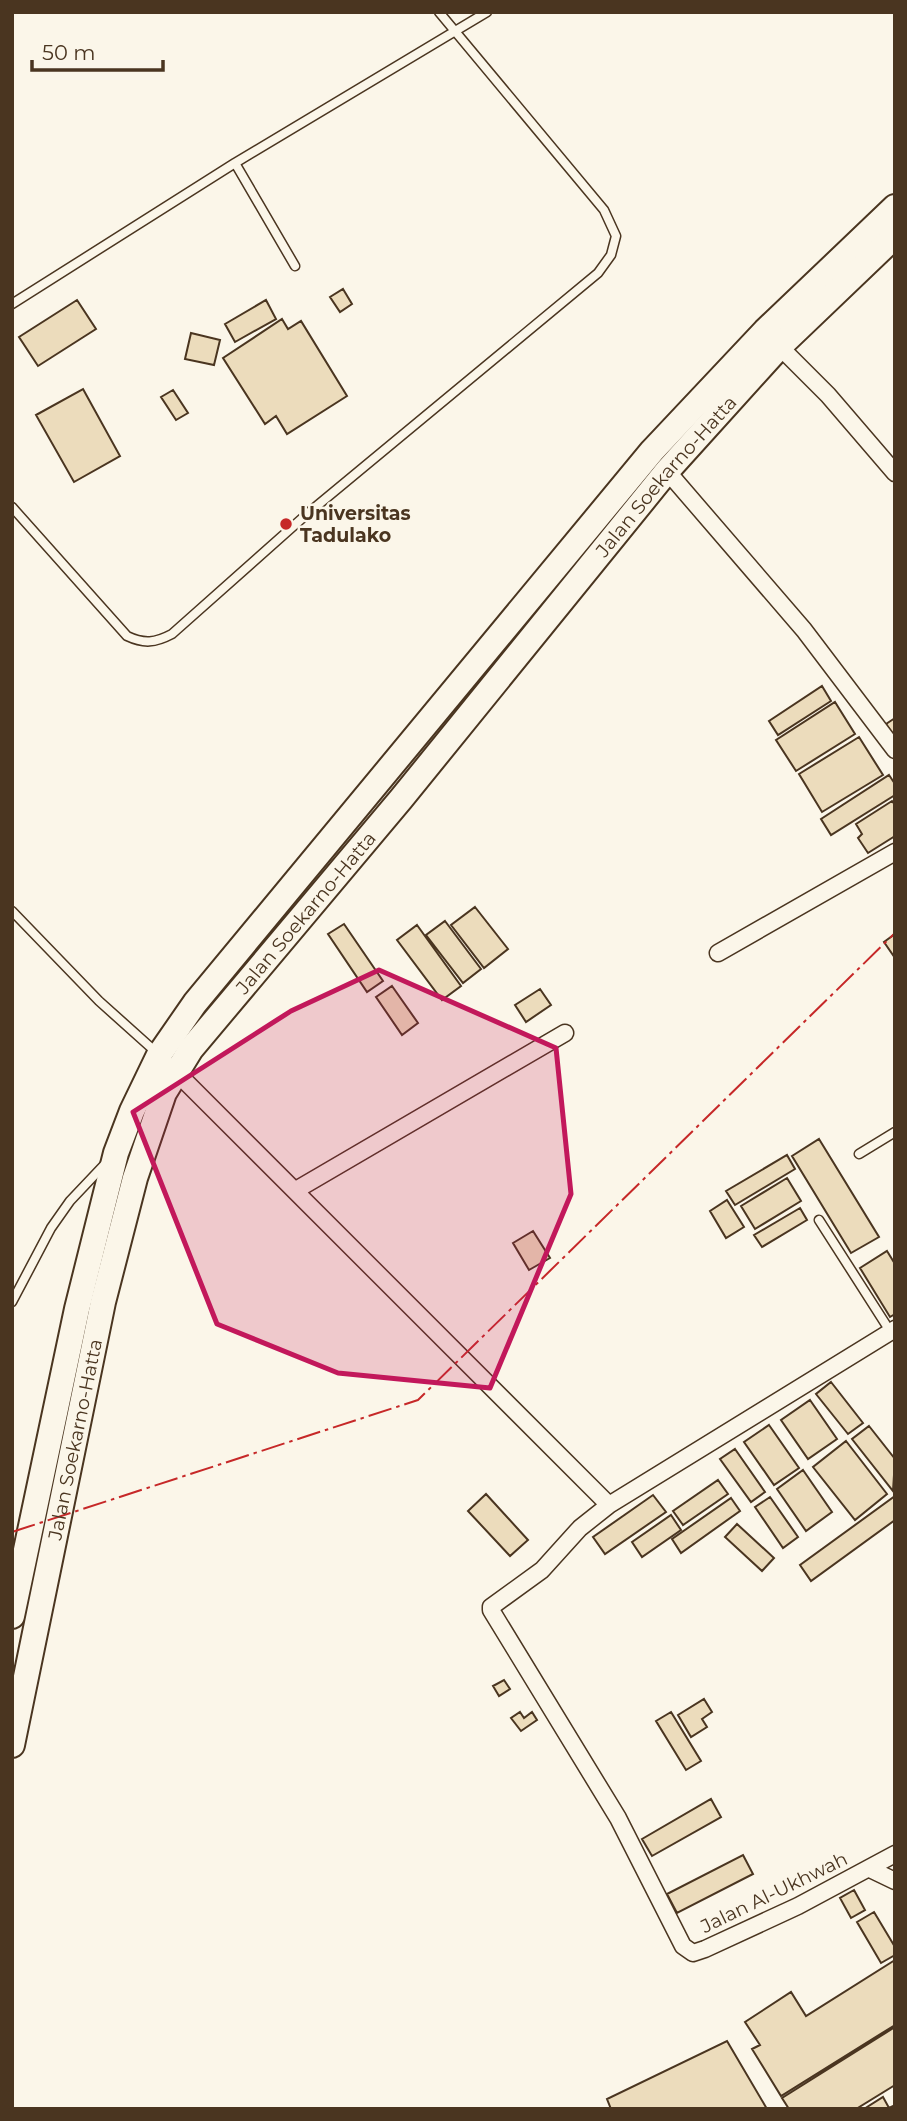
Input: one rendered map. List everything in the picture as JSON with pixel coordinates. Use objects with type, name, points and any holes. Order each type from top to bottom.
[{"type":"main road","name":"Jalan Soekarno-Hatta","points":[[167,1063],[191,1049],[401,799],[773,339],[895,207]]},
{"type":"main road","name":"Jalan Soekarno-Hatta","points":[[12,1616],[77,1309],[116,1153],[132,1111],[167,1063],[195,1003],[652,451],[773,339],[895,236]]},
{"type":"main road","name":"Jalan Soekarno-Hatta","points":[[12,1745],[19,1669],[103,1302],[135,1178],[164,1093],[167,1063]]},
{"type":"street","points":[[773,339],[828,395],[895,473]]},
{"type":"street","points":[[667,471],[804,630],[895,750]]},
{"type":"street","points":[[718,953],[895,852]]},
{"type":"street","points":[[296,1190],[565,1033]]},
{"type":"street","points":[[167,1063],[609,1505],[892,1330]]},
{"type":"street","name":"Jalan Al-Ukhwah","points":[[609,1505],[580,1528],[542,1570],[490,1609],[618,1818],[683,1946],[693,1952],[798,1906],[895,1854]]},
{"type":"street","points":[[870,1869],[895,1881]]},
{"type":"lane","points":[[12,507],[127,636],[141,643],[158,641],[172,634],[307,514],[598,272],[611,255],[616,236],[604,210],[439,12]]},
{"type":"lane","points":[[12,304],[235,163],[487,12]]},
{"type":"lane","points":[[235,163],[295,266]]},
{"type":"lane","points":[[12,911],[99,1001],[167,1063]]},
{"type":"lane","points":[[859,1154],[895,1132]]},
{"type":"lane","points":[[12,1302],[35,1256],[70,1201],[116,1153]]},
{"type":"lane","points":[[819,1220],[892,1330]]},
{"type":"highlighted area","points":[[379,970],[556,1048],[571,1194],[490,1388],[338,1373],[217,1324],[133,1112],[291,1011]]},
{"type":"building","points":[[343,289],[352,304],[340,312],[330,297]]},
{"type":"building","points":[[77,300],[96,329],[38,366],[19,337]]},
{"type":"building","points":[[266,300],[276,319],[235,342],[225,324]]},
{"type":"building","points":[[282,319],[288,329],[301,321],[347,396],[287,434],[276,416],[265,424],[223,358]]},
{"type":"building","points":[[191,333],[220,340],[214,365],[185,359]]},
{"type":"building","points":[[83,389],[120,456],[74,482],[36,415]]},
{"type":"building","points":[[173,390],[188,413],[176,420],[161,397]]},
{"type":"building","points":[[822,686],[831,701],[778,735],[769,721]]},
{"type":"building","points":[[835,702],[855,734],[796,771],[776,740]]},
{"type":"building","points":[[895,718],[895,738],[886,724]]},
{"type":"building","points":[[859,737],[883,775],[822,812],[799,774]]},
{"type":"building","points":[[889,775],[895,784],[895,795],[831,835],[821,819]]},
{"type":"building","points":[[892,801],[895,805],[895,836],[868,853],[858,838],[862,834],[856,824]]},
{"type":"building","points":[[475,907],[508,949],[484,968],[451,925]]},
{"type":"building","points":[[445,921],[481,969],[463,983],[426,935]]},
{"type":"building","points":[[344,924],[383,981],[367,992],[328,934]]},
{"type":"building","points":[[417,925],[461,986],[442,1000],[397,940]]},
{"type":"building","points":[[895,934],[895,958],[884,942]]},
{"type":"building","points":[[392,986],[418,1023],[402,1035],[376,997]]},
{"type":"building","points":[[540,989],[551,1005],[526,1022],[515,1005]]},
{"type":"building","points":[[819,1139],[879,1237],[851,1253],[792,1156]]},
{"type":"building","points":[[787,1155],[795,1169],[735,1205],[726,1191]]},
{"type":"building","points":[[787,1178],[801,1201],[755,1229],[741,1206]]},
{"type":"building","points":[[727,1200],[744,1227],[726,1238],[710,1211]]},
{"type":"building","points":[[800,1208],[807,1220],[762,1247],[754,1235]]},
{"type":"building","points":[[533,1231],[550,1258],[529,1270],[513,1243]]},
{"type":"building","points":[[887,1251],[895,1264],[895,1314],[890,1317],[860,1268]]},
{"type":"building","points":[[831,1382],[863,1423],[848,1434],[816,1394]]},
{"type":"building","points":[[810,1400],[837,1439],[808,1459],[781,1420]]},
{"type":"building","points":[[769,1425],[799,1468],[774,1485],[744,1442]]},
{"type":"building","points":[[869,1426],[895,1459],[893,1491],[852,1439]]},
{"type":"building","points":[[846,1441],[887,1494],[855,1520],[813,1467]]},
{"type":"building","points":[[735,1449],[765,1492],[751,1502],[720,1459]]},
{"type":"building","points":[[803,1470],[832,1512],[806,1531],[777,1489]]},
{"type":"building","points":[[718,1480],[728,1494],[683,1525],[673,1511]]},
{"type":"building","points":[[486,1494],[528,1540],[510,1556],[468,1511]]},
{"type":"building","points":[[653,1495],[666,1512],[605,1554],[593,1537]]},
{"type":"building","points":[[895,1496],[895,1520],[811,1581],[800,1565]]},
{"type":"building","points":[[770,1497],[798,1537],[783,1548],[755,1507]]},
{"type":"building","points":[[731,1498],[740,1511],[681,1553],[672,1539]]},
{"type":"building","points":[[671,1515],[681,1530],[642,1557],[632,1542]]},
{"type":"building","points":[[737,1524],[774,1558],[762,1571],[725,1537]]},
{"type":"building","points":[[504,1680],[510,1689],[499,1696],[493,1686]]},
{"type":"building","points":[[704,1699],[712,1712],[702,1719],[707,1727],[691,1737],[678,1715]]},
{"type":"building","points":[[520,1712],[524,1718],[532,1712],[537,1720],[521,1731],[511,1718]]},
{"type":"building","points":[[671,1712],[701,1761],[686,1770],[656,1721]]},
{"type":"building","points":[[711,1799],[721,1817],[652,1856],[642,1839]]},
{"type":"building","points":[[743,1855],[753,1874],[677,1913],[667,1894]]},
{"type":"building","points":[[854,1890],[865,1910],[851,1918],[840,1898]]},
{"type":"building","points":[[874,1912],[895,1947],[895,1955],[881,1963],[857,1922]]},
{"type":"building","points":[[895,1960],[895,2025],[781,2096],[752,2049],[760,2045],[745,2022],[791,1992],[806,2016]]},
{"type":"building","points":[[895,2027],[895,2085],[856,2109],[789,2109],[782,2098]]},
{"type":"building","points":[[727,2041],[767,2109],[611,2109],[607,2099]]},
{"type":"building","points":[[883,2097],[889,2108],[895,2105],[895,2109],[864,2109]]},
{"type":"power","points":[[12,1532],[418,1400],[895,933]]},
{"type":"place","name":"Universitas Tadulako","points":[[286,524]]}]
